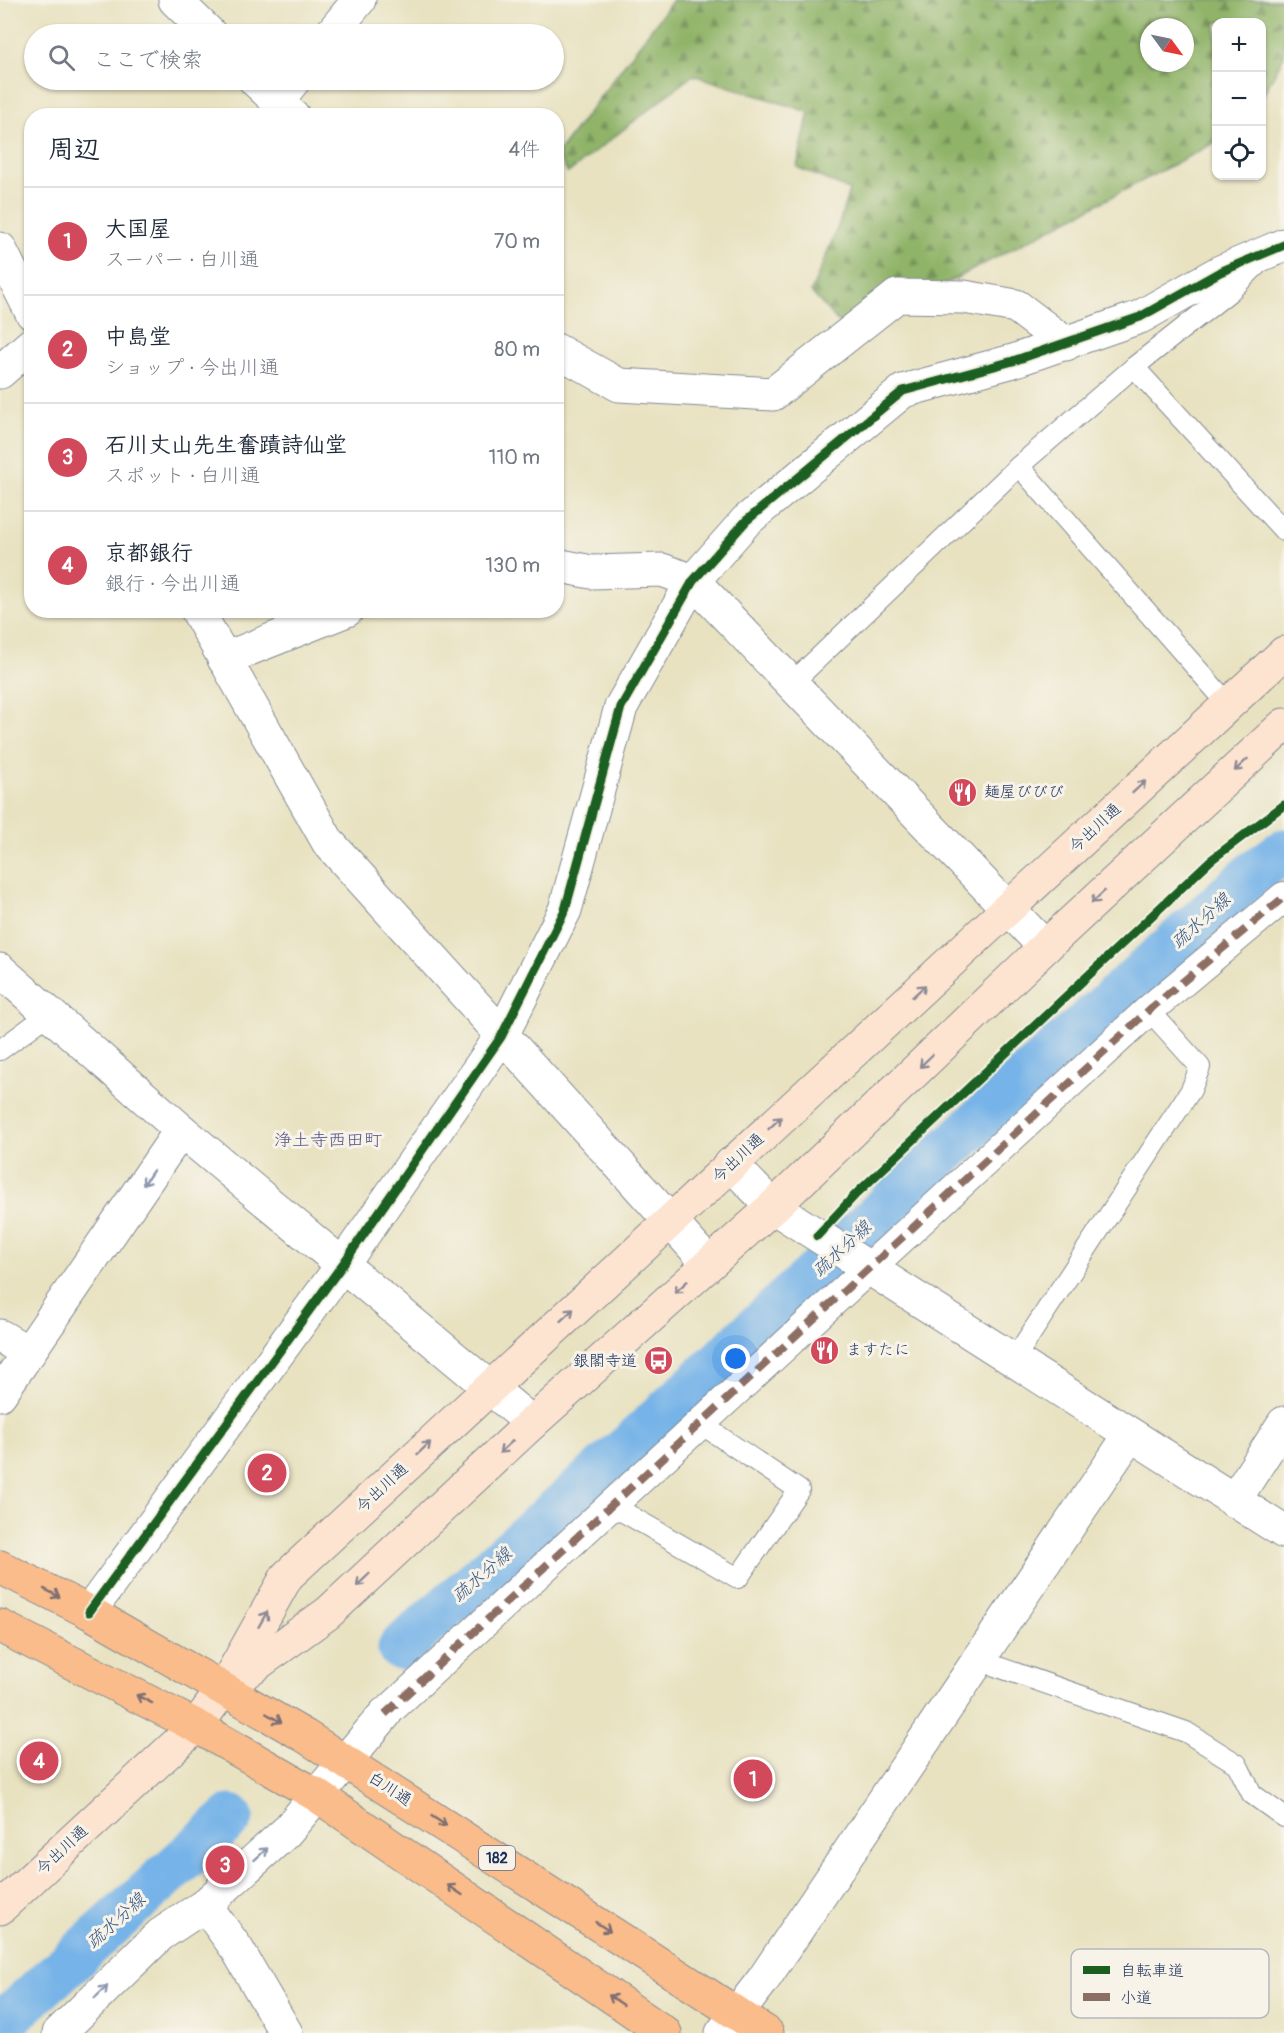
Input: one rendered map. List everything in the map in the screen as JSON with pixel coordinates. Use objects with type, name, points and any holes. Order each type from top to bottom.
[{"type":"main road","name":"今出川通","points":[[0,1908],[196,1726],[224,1688],[287,1576],[1284,652]]},
{"type":"main road","name":"今出川通","points":[[224,1688],[328,1613],[532,1423],[773,1207],[1045,947],[1284,725]]},
{"type":"main road","name":"白川通","points":[[0,1567],[89,1612],[347,1761],[731,2024],[766,2033]]},
{"type":"main road","points":[[0,1626],[196,1726],[318,1796],[665,2033]]},
{"type":"street","points":[[175,0],[200,24]]},
{"type":"street","points":[[339,24],[359,0]]},
{"type":"street","points":[[0,249],[24,297]]},
{"type":"street","points":[[89,1612],[343,1264],[501,1037],[565,910],[621,707],[693,580],[746,521],[903,391],[1066,344],[1140,317],[1220,272],[1277,249]]},
{"type":"street","points":[[564,354],[619,385],[774,394],[897,296],[964,297],[1016,306],[1066,344]]},
{"type":"street","points":[[0,372],[24,351]]},
{"type":"street","points":[[564,567],[591,572],[662,570],[693,580],[1045,947]]},
{"type":"street","points":[[201,618],[328,842],[501,1037],[708,1263]]},
{"type":"street","points":[[224,659],[327,618]]},
{"type":"street","points":[[59,2033],[160,1935],[206,1905],[286,1832],[386,1714],[614,1506],[865,1266],[1149,1010],[1284,897]]},
{"type":"street","points":[[0,970],[181,1130],[532,1423]]},
{"type":"street","points":[[0,1394],[181,1130]]},
{"type":"street","points":[[731,1164],[773,1207],[1284,1532]]},
{"type":"street","points":[[0,1336],[28,1353]]},
{"type":"street","points":[[1234,1501],[1284,1423]]},
{"type":"street","points":[[731,2024],[1130,1435]]},
{"type":"street","points":[[206,1905],[237,1949],[286,2033]]},
{"type":"lane","points":[[791,684],[1018,466],[1134,367],[1229,292],[1277,249]]},
{"type":"lane","points":[[1134,367],[1284,531]]},
{"type":"lane","points":[[1018,466],[1228,705]]},
{"type":"lane","points":[[1013,1360],[1194,1082],[1200,1067],[1149,1010]]},
{"type":"lane","points":[[0,1050],[49,1014]]},
{"type":"lane","points":[[614,1506],[738,1578],[799,1490],[700,1424]]},
{"type":"lane","points":[[978,1660],[1186,1732],[1237,1764],[1252,1794],[1284,1817]]},
{"type":"green space","points":[[673,0],[1284,0],[1284,56],[1266,90],[1266,18],[1212,18],[1212,144],[850,334],[811,292],[839,224],[849,190],[797,167],[809,112],[693,75],[568,173],[564,166],[564,145]]},
{"type":"waterway","name":"疏水分線","points":[[400,1648],[628,1447],[1015,1087],[1251,875],[1284,851]]},
{"type":"waterway","name":"疏水分線","points":[[0,2025],[231,1817]]},
{"type":"marked path","points":[[385,1714],[1149,1010],[1284,897]]},
{"type":"cycle path","points":[[89,1612],[343,1264],[501,1037],[565,910],[621,707],[693,581],[746,521],[903,391],[1013,361],[1140,317],[1220,272],[1284,245]]},
{"type":"cycle path","points":[[817,1236],[856,1194],[1211,860],[1284,805]]},
{"type":"place","name":"麺屋びびび","points":[[963,792]]},
{"type":"place","name":"ますたに","points":[[825,1350]]},
{"type":"place","name":"銀閣寺道","points":[[658,1361]]},
{"type":"place","name":"中島堂","points":[[267,1473]]},
{"type":"place","name":"京都銀行","points":[[39,1761]]},
{"type":"place","name":"大国屋","points":[[753,1779]]},
{"type":"place","name":"石川丈山先生奮蹟詩仙堂","points":[[225,1865]]},
{"type":"district","name":"浄土寺西田町","points":[[328,1140]]}]
